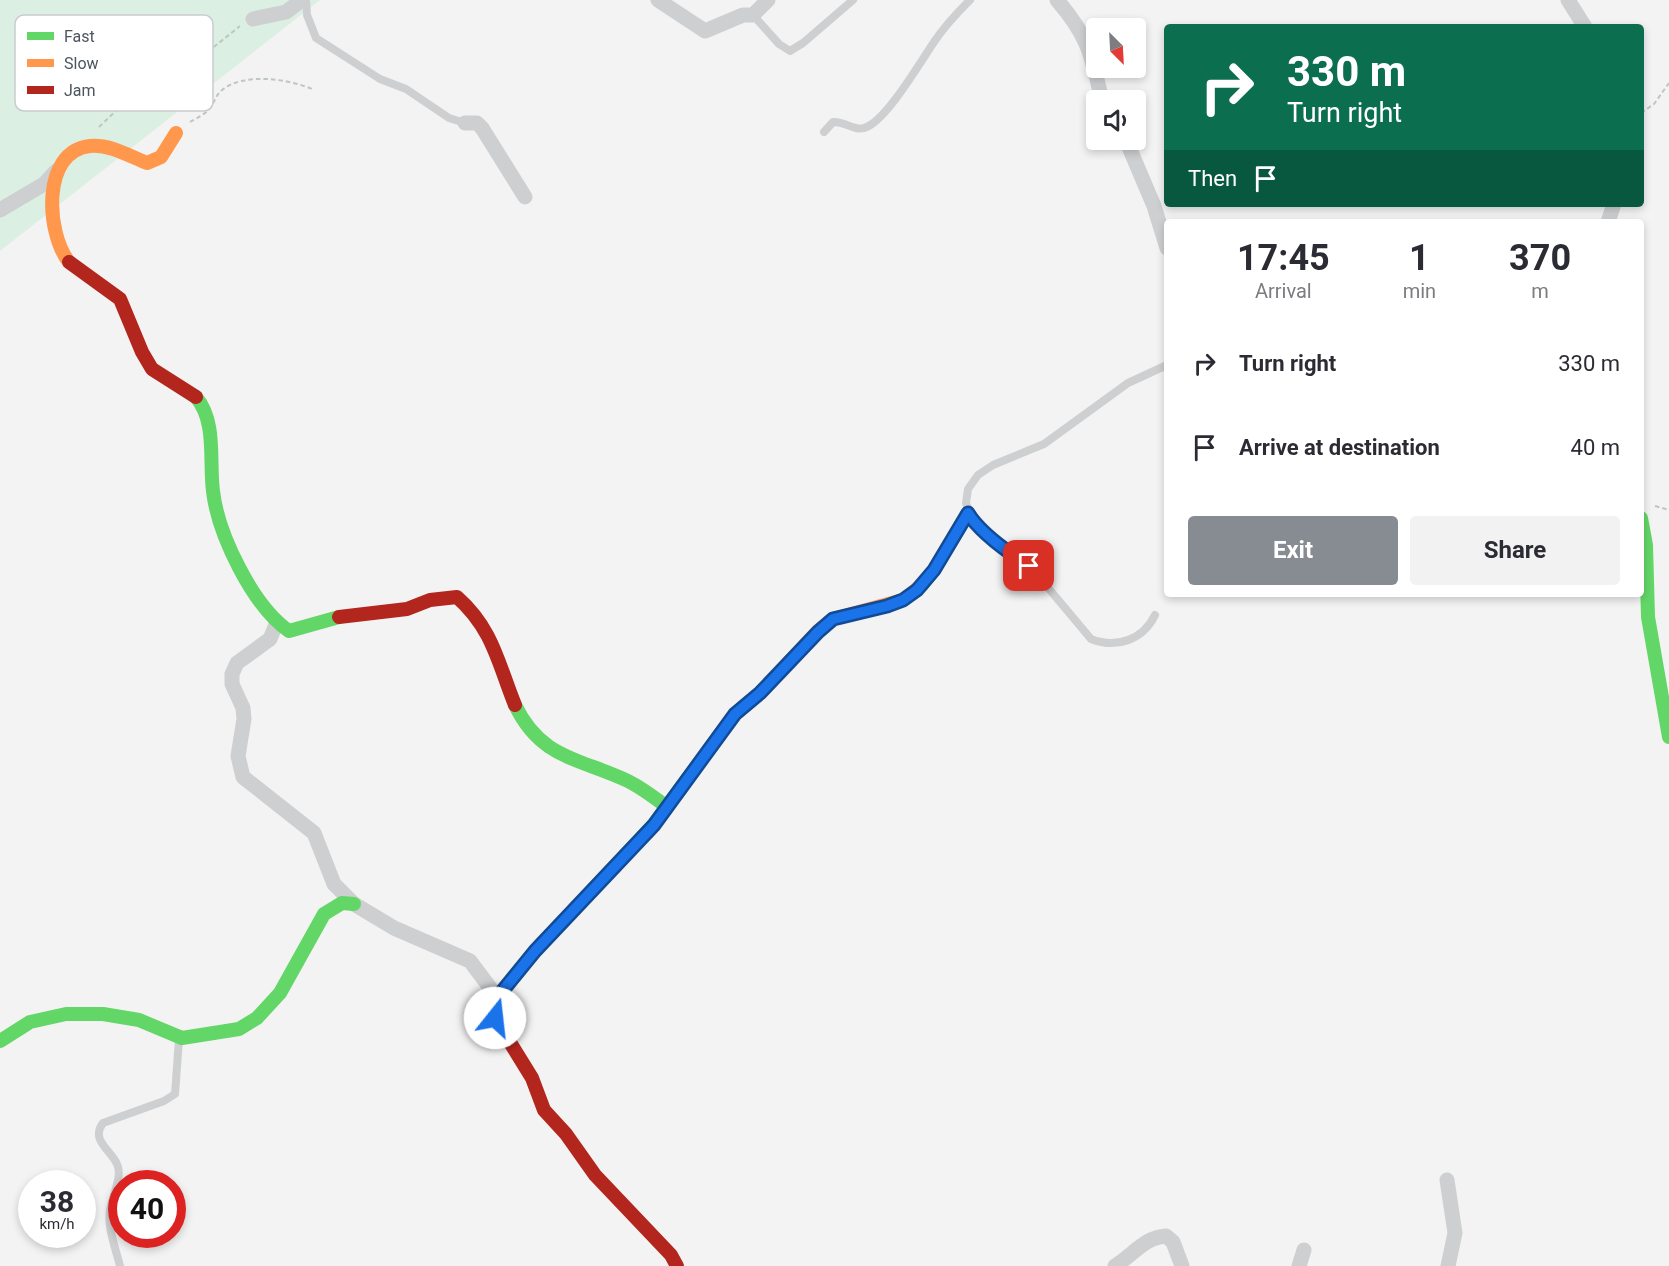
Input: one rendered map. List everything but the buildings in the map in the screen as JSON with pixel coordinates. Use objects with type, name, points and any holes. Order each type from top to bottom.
[{"type":"street","points":[[253,19],[286,12],[304,0]]},
{"type":"street","points":[[658,0],[705,32],[744,15],[753,15],[768,0]]},
{"type":"street","points":[[1057,0],[1082,32],[1089,46],[1100,90]]},
{"type":"street","points":[[1568,0],[1583,24]]},
{"type":"street","points":[[465,123],[477,123],[482,128],[525,197]]},
{"type":"street","points":[[0,210],[44,184],[76,150],[97,145],[117,149],[147,163],[161,157],[176,133]]},
{"type":"street","points":[[1130,150],[1154,206],[1164,238]]},
{"type":"street","points":[[58,170],[53,181],[52,202],[55,239],[70,263],[101,282],[121,300],[145,360],[152,369],[160,377],[189,390],[203,406],[208,422],[213,497],[229,544],[253,590],[277,622],[289,631],[298,630],[341,617],[397,610],[430,600],[457,597],[485,626],[522,718],[534,736],[570,760],[628,782],[667,807]]},
{"type":"street","points":[[495,1006],[510,982],[535,951],[667,807],[735,714],[760,693],[818,632],[839,616],[887,606],[903,600],[917,590],[934,570],[968,513]]},
{"type":"street","points":[[1644,532],[1647,545],[1648,610],[1664,718],[1669,737]]},
{"type":"street","points":[[277,622],[270,639],[237,663],[232,674],[232,684],[243,708],[244,719],[237,756],[243,777],[314,833],[334,884],[354,904],[394,928],[463,957],[477,967],[490,989],[495,1006],[495,1018],[532,1078],[544,1110],[566,1134],[595,1175],[671,1254],[677,1266]]},
{"type":"street","points":[[0,1041],[36,1018],[62,1014],[138,1020],[179,1037],[219,1034],[239,1029],[271,1004],[297,966],[315,926],[326,913],[337,904],[354,904]]},
{"type":"street","points":[[1447,1180],[1455,1233],[1448,1266]]},
{"type":"street","points":[[1115,1266],[1144,1243],[1156,1237],[1166,1236],[1179,1254],[1182,1266]]},
{"type":"street","points":[[1299,1266],[1304,1250]]},
{"type":"lane","points":[[304,0],[316,38],[380,79],[406,89],[449,118],[465,123]]},
{"type":"lane","points":[[753,15],[778,44],[790,51],[803,44],[853,0]]},
{"type":"lane","points":[[824,132],[833,122],[863,129],[869,126],[914,75],[934,42],[970,0]]},
{"type":"lane","points":[[1155,615],[1147,628],[1117,644],[1105,645],[1091,639],[1029,566],[975,525],[968,513],[966,503],[968,489],[978,475],[1009,457],[1044,444],[1128,383],[1164,366]]},
{"type":"lane","points":[[326,913],[333,897],[334,884]]},
{"type":"lane","points":[[490,989],[510,982]]},
{"type":"lane","points":[[120,1266],[109,1213],[119,1172],[117,1163],[102,1144],[98,1135],[99,1128],[103,1124],[164,1101],[175,1094],[178,1086],[179,1037]]},
{"type":"path","points":[[213,47],[234,28],[253,19]]},
{"type":"path","points":[[213,102],[214,98],[228,85],[254,80],[297,82],[312,89]]},
{"type":"path","points":[[1644,111],[1654,104],[1669,83]]},
{"type":"path","points":[[76,150],[116,111]]},
{"type":"path","points":[[176,133],[181,127],[207,111]]},
{"type":"green space","points":[[0,0],[320,0],[213,84],[213,15],[15,15],[15,111],[178,111],[0,251]]},
{"type":"traffic: fast","points":[[196,397],[203,407],[210,430],[216,509],[230,548],[250,587],[276,620],[289,631],[339,617]]},
{"type":"traffic: fast","points":[[922,585],[934,570],[968,513]]},
{"type":"traffic: fast","points":[[1644,534],[1648,617],[1669,737]]},
{"type":"traffic: fast","points":[[515,705],[525,723],[549,747],[563,755],[628,781],[667,807]]},
{"type":"traffic: fast","points":[[500,994],[535,951],[654,824],[710,748]]},
{"type":"traffic: fast","points":[[0,1041],[30,1022],[66,1014],[103,1014],[139,1020],[182,1038],[239,1029],[257,1018],[280,993],[324,914],[342,903],[354,904]]},
{"type":"traffic: slow","points":[[69,262],[61,249],[53,214],[52,195],[56,177],[63,162],[74,151],[97,146],[119,151],[147,163],[161,157],[176,133]]},
{"type":"traffic: slow","points":[[710,748],[735,714],[760,693],[818,631],[833,619],[903,600],[922,585]]},
{"type":"traffic: jam","points":[[69,262],[120,299],[142,352],[152,369],[196,397]]},
{"type":"traffic: jam","points":[[339,617],[407,609],[430,600],[457,597],[479,621],[487,634],[515,705]]},
{"type":"traffic: jam","points":[[500,994],[495,1006],[495,1018],[532,1078],[544,1110],[566,1134],[595,1175],[671,1255],[677,1266]]},
{"type":"route","points":[[495,1018],[495,1006],[500,994],[535,951],[654,825],[735,714],[760,693],[833,619],[845,614],[887,606],[903,600],[917,590],[934,570],[968,513],[975,525],[1029,566]]}]
